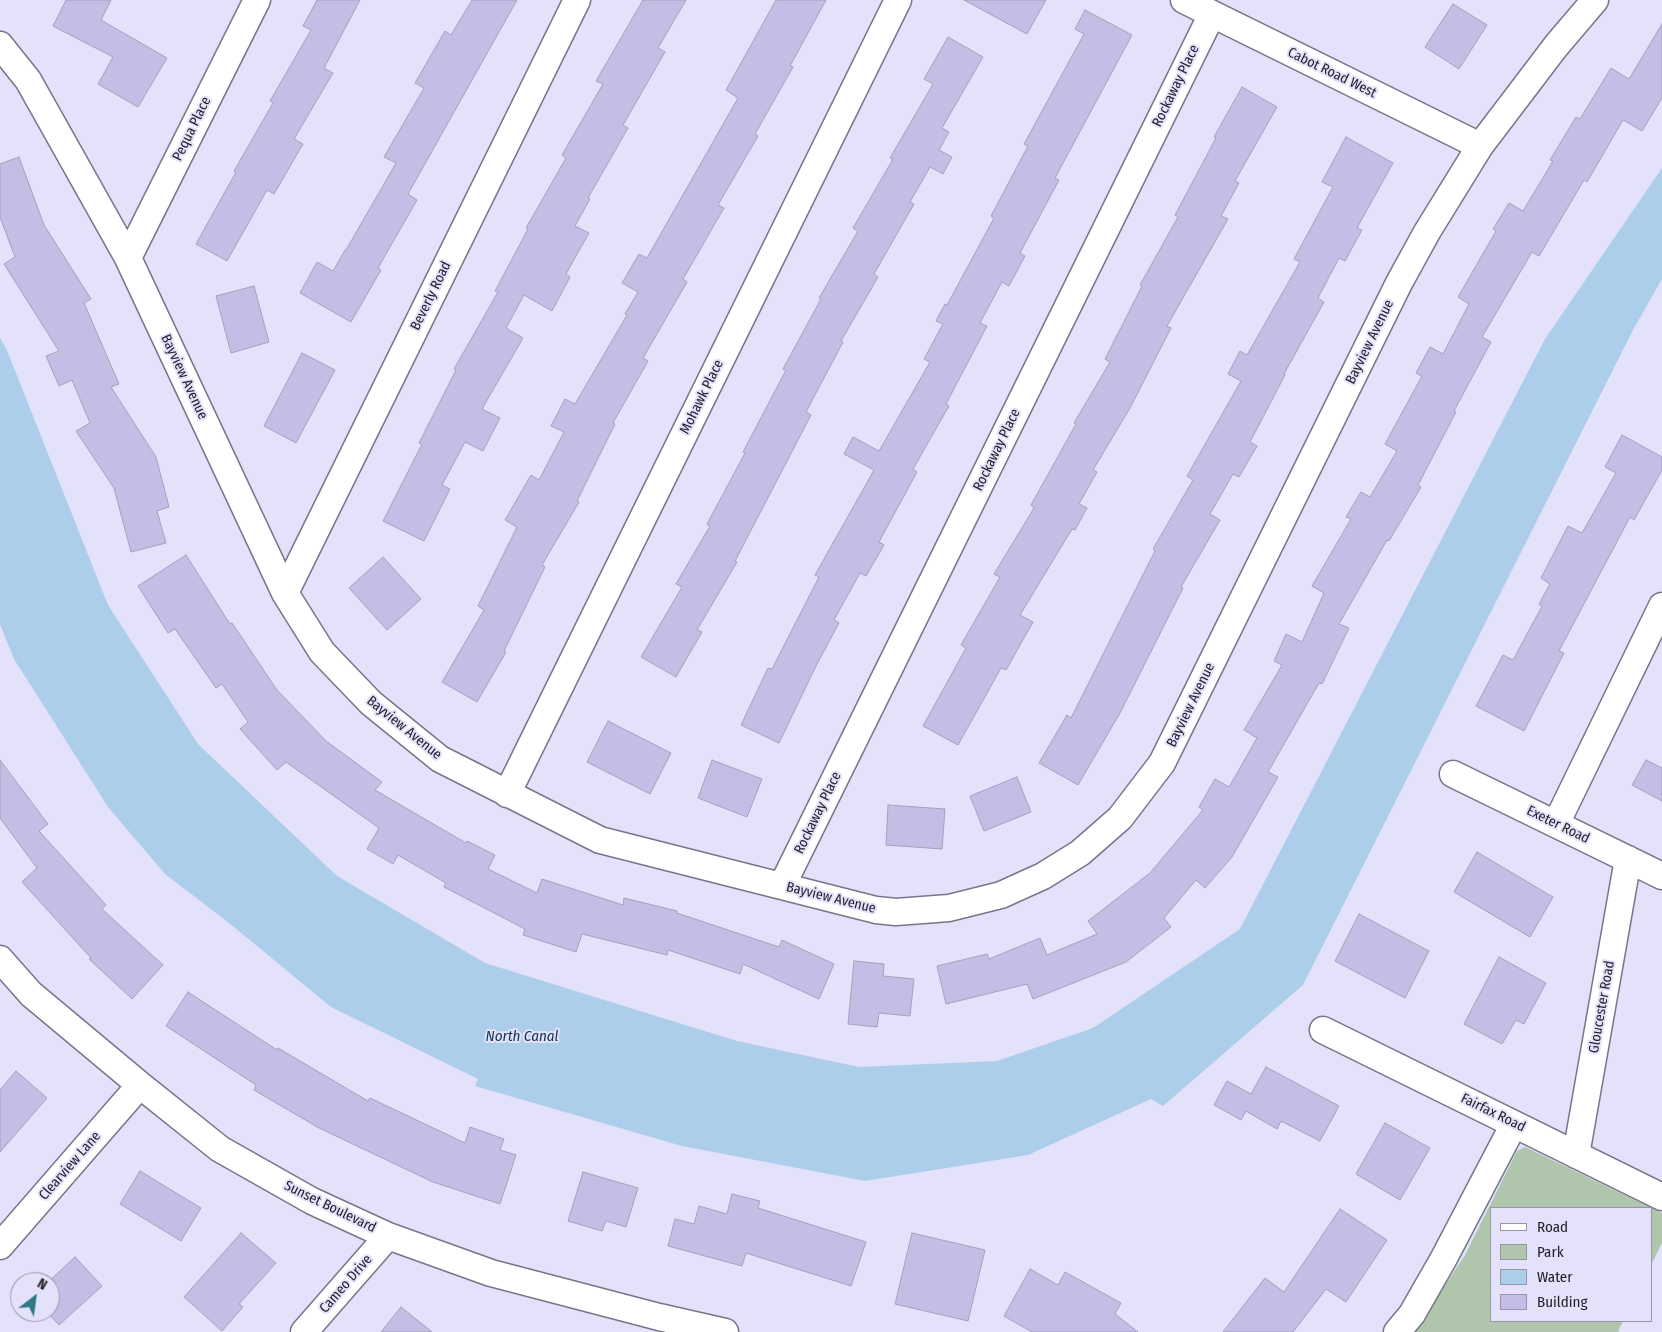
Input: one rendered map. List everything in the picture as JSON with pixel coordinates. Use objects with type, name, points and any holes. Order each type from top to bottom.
[{"type":"street","name":"Pequa Place","points":[[128,258],[257,0]]},
{"type":"street","name":"Beverly Road","points":[[285,593],[577,0]]},
{"type":"street","name":"Mohawk Place","points":[[507,794],[898,0]]},
{"type":"street","name":"Cabot Road West","points":[[1184,0],[1480,146]]},
{"type":"street","name":"Bayview Avenue","points":[[0,44],[28,80],[128,258],[285,593],[322,652],[372,704],[440,760],[600,840],[876,910],[896,912],[949,908],[1001,895],[1043,876],[1080,853],[1120,818],[1162,763],[1399,283],[1427,232],[1480,146],[1556,46],[1595,0]]},
{"type":"street","name":"Rockaway Place","points":[[782,886],[1212,14]]},
{"type":"street","points":[[1556,824],[1662,606]]},
{"type":"street","name":"Exeter Road","points":[[1453,774],[1662,876]]},
{"type":"street","name":"Gloucester Road","points":[[1576,1155],[1628,860]]},
{"type":"street","name":"Sunset Boulevard","points":[[0,959],[31,994],[220,1149],[312,1201],[388,1236],[491,1272],[655,1324],[725,1332]]},
{"type":"street","name":"Fairfax Road","points":[[1323,1030],[1662,1197]]},
{"type":"street","name":"Clearview Lane","points":[[0,1246],[140,1085]]},
{"type":"street","points":[[1397,1332],[1412,1314],[1444,1258],[1514,1124]]},
{"type":"street","name":"Cameo Drive","points":[[304,1332],[388,1236]]},
{"type":"green space","points":[[1525,1147],[1650,1207],[1490,1207],[1490,1322],[1622,1322],[1618,1331],[1620,1332],[1414,1332],[1465,1255],[1517,1151]]},
{"type":"green space","points":[[1652,1208],[1662,1213],[1662,1243],[1652,1263]]},
{"type":"water","name":"North Canal","points":[[1662,168],[1662,279],[1634,328],[1303,985],[1163,1106],[1151,1099],[1028,1155],[865,1181],[682,1146],[475,1086],[478,1079],[331,1007],[229,923],[165,874],[108,807],[14,659],[0,624],[0,338],[6,348],[108,605],[198,744],[337,876],[485,963],[737,1041],[859,1067],[997,1061],[1093,1028],[1240,929],[1545,339]]},
{"type":"building","points":[[66,0],[111,0],[101,20],[167,58],[138,107],[98,84],[113,57],[53,26]]},
{"type":"building","points":[[317,0],[360,0],[324,68],[333,73],[294,139],[303,144],[274,194],[267,190],[227,261],[196,244],[236,172],[234,171],[273,103],[270,101],[311,30],[303,26]]},
{"type":"building","points":[[472,0],[517,0],[408,194],[417,200],[378,268],[381,270],[351,322],[300,293],[317,262],[333,271],[346,250],[396,163],[384,157],[424,88],[415,83],[445,31],[451,35]]},
{"type":"building","points":[[643,0],[686,0],[658,48],[665,52],[623,125],[628,128],[588,198],[590,199],[575,226],[589,233],[566,274],[570,277],[552,311],[524,295],[506,328],[523,338],[482,409],[500,418],[483,451],[465,442],[442,485],[450,489],[424,541],[383,521],[422,444],[419,443],[456,370],[454,369],[498,292],[495,291],[528,229],[526,228],[566,158],[562,155],[603,84],[596,81]]},
{"type":"building","points":[[776,0],[826,0],[790,66],[793,67],[755,134],[758,136],[718,205],[724,208],[683,279],[687,282],[643,358],[648,361],[613,423],[615,424],[577,501],[579,502],[542,565],[545,567],[504,651],[506,652],[477,702],[442,682],[484,610],[478,606],[517,527],[505,520],[531,475],[539,480],[564,432],[551,426],[565,399],[575,404],[627,315],[625,314],[638,292],[622,283],[639,254],[647,258],[738,98],[726,90]]},
{"type":"building","points":[[964,0],[1046,0],[1027,34]]},
{"type":"building","points":[[1453,4],[1487,25],[1459,69],[1425,47]]},
{"type":"building","points":[[1085,10],[1132,35],[1055,178],[1059,180],[1020,253],[1025,256],[1009,286],[1002,282],[980,323],[987,326],[946,404],[949,406],[913,469],[917,472],[879,542],[884,545],[866,576],[860,573],[834,620],[839,623],[779,743],[741,725],[768,668],[772,669],[819,577],[815,575],[874,470],[844,454],[853,437],[879,451],[930,362],[924,359],[943,324],[936,321],[945,304],[947,305],[994,218],[991,216],[1028,146],[1024,144],[1084,34],[1075,29]]},
{"type":"building","points":[[1662,24],[1662,98],[1642,131],[1623,120],[1587,182],[1584,180],[1539,256],[1532,252],[1482,337],[1491,342],[1454,411],[1456,412],[1418,485],[1421,487],[1389,541],[1387,540],[1339,624],[1349,628],[1322,684],[1319,683],[1268,772],[1278,777],[1232,857],[1205,888],[1196,880],[1164,918],[1171,927],[1126,962],[1033,999],[1027,984],[946,1004],[937,966],[987,954],[989,959],[1040,938],[1047,955],[1097,934],[1088,921],[1150,873],[1203,810],[1199,807],[1215,779],[1229,787],[1257,738],[1244,730],[1282,665],[1274,661],[1286,634],[1302,642],[1324,593],[1312,586],[1351,519],[1346,517],[1361,492],[1370,497],[1397,451],[1385,444],[1422,376],[1416,373],[1430,347],[1443,354],[1469,304],[1458,297],[1496,231],[1493,229],[1509,203],[1523,211],[1553,161],[1550,160],[1576,117],[1580,119],[1611,68],[1629,79]]},
{"type":"building","points":[[948,37],[983,57],[942,128],[949,132],[939,150],[952,157],[943,174],[930,167],[910,202],[914,204],[874,274],[878,277],[841,341],[843,342],[806,412],[811,415],[735,561],[737,562],[697,630],[702,632],[676,677],[641,657],[682,587],[676,584],[710,526],[707,524],[745,453],[743,452],[786,370],[783,369],[821,299],[819,298],[858,231],[853,228],[893,159],[890,158],[933,84],[924,79]]},
{"type":"building","points":[[1242,87],[1277,107],[1235,181],[1239,183],[1221,216],[1228,219],[1167,326],[1171,328],[1130,408],[1093,470],[1097,472],[1079,504],[1087,508],[1075,530],[1072,529],[1020,615],[1033,622],[1006,670],[1001,668],[958,745],[923,726],[966,648],[961,645],[1000,577],[994,574],[1034,508],[1031,505],[1076,424],[1074,423],[1110,362],[1105,359],[1142,286],[1140,285],[1178,217],[1175,215],[1216,138],[1214,137]]},
{"type":"building","points":[[1346,137],[1393,163],[1357,228],[1362,230],[1345,261],[1339,258],[1318,298],[1324,302],[1284,374],[1250,442],[1257,446],[1239,477],[1233,474],[1210,514],[1220,520],[1181,587],[1183,588],[1120,713],[1078,785],[1039,763],[1067,715],[1071,718],[1155,551],[1153,549],[1193,480],[1187,476],[1241,381],[1228,374],[1240,351],[1247,355],[1300,262],[1294,259],[1333,187],[1322,182]]},
{"type":"building","points":[[19,157],[44,225],[91,299],[84,303],[119,384],[111,387],[156,457],[169,507],[157,511],[166,543],[131,552],[114,488],[76,431],[90,423],[72,380],[59,386],[46,356],[59,351],[4,264],[15,257],[0,217],[0,164]]},
{"type":"building","points":[[254,286],[269,342],[231,353],[216,296]]},
{"type":"building","points":[[302,353],[335,370],[296,443],[264,426]]},
{"type":"building","points":[[1622,435],[1662,457],[1662,470],[1634,520],[1630,517],[1559,651],[1564,653],[1524,731],[1476,706],[1503,655],[1513,660],[1542,606],[1539,604],[1550,584],[1541,578],[1568,526],[1582,533],[1616,473],[1605,467]]},
{"type":"building","points":[[186,555],[230,624],[232,623],[277,690],[326,741],[382,782],[375,790],[466,843],[467,841],[495,855],[488,869],[537,893],[542,879],[623,905],[624,898],[677,911],[677,913],[779,947],[782,940],[834,964],[819,999],[743,964],[740,974],[668,950],[667,955],[582,934],[576,952],[523,935],[525,929],[444,887],[446,883],[398,855],[393,864],[367,849],[379,828],[286,762],[277,770],[240,729],[248,722],[222,684],[216,688],[175,629],[168,633],[138,586]]},
{"type":"building","points":[[383,557],[421,599],[387,630],[349,588]]},
{"type":"building","points":[[608,721],[671,753],[650,794],[587,762]]},
{"type":"building","points":[[0,760],[48,824],[39,831],[106,905],[102,909],[163,965],[132,999],[89,959],[91,958],[22,882],[37,868],[0,818]]},
{"type":"building","points":[[712,760],[762,779],[747,817],[698,798]]},
{"type":"building","points":[[1646,760],[1662,768],[1662,801],[1632,785]]},
{"type":"building","points":[[1017,777],[1031,812],[984,831],[970,796]]},
{"type":"building","points":[[888,805],[945,809],[942,849],[886,845]]},
{"type":"building","points":[[1477,852],[1553,897],[1530,937],[1454,892]]},
{"type":"building","points":[[1359,914],[1429,951],[1405,998],[1335,961]]},
{"type":"building","points":[[1499,957],[1546,983],[1524,1024],[1516,1020],[1502,1044],[1464,1024]]},
{"type":"building","points":[[854,961],[884,964],[883,976],[914,979],[910,1016],[879,1013],[877,1027],[848,1024]]},
{"type":"building","points":[[188,992],[277,1050],[278,1048],[368,1101],[370,1098],[465,1143],[470,1127],[504,1139],[500,1150],[516,1155],[500,1204],[433,1182],[319,1128],[254,1090],[256,1085],[166,1026]]},
{"type":"building","points":[[1266,1067],[1339,1106],[1320,1141],[1281,1121],[1277,1129],[1246,1111],[1241,1120],[1214,1105],[1227,1081],[1251,1094]]},
{"type":"building","points":[[16,1071],[47,1098],[0,1152],[0,1090]]},
{"type":"building","points":[[1385,1123],[1430,1148],[1400,1200],[1356,1174]]},
{"type":"building","points":[[140,1171],[201,1208],[181,1241],[120,1204]]},
{"type":"building","points":[[583,1172],[638,1188],[626,1227],[606,1221],[602,1231],[568,1221]]},
{"type":"building","points":[[732,1194],[760,1201],[758,1208],[866,1242],[851,1286],[746,1253],[742,1266],[668,1246],[675,1219],[694,1224],[699,1206],[727,1214]]},
{"type":"building","points":[[1340,1209],[1387,1240],[1346,1302],[1326,1289],[1293,1332],[1223,1332],[1265,1278],[1284,1292]]},
{"type":"building","points":[[241,1233],[276,1263],[239,1304],[243,1307],[222,1331],[184,1297]]},
{"type":"building","points":[[912,1233],[985,1250],[968,1321],[895,1304]]},
{"type":"building","points":[[75,1257],[102,1286],[59,1325],[56,1322],[60,1322],[59,1272]]},
{"type":"building","points":[[1030,1269],[1058,1285],[1065,1272],[1121,1303],[1115,1314],[1138,1332],[1032,1332],[1004,1316]]},
{"type":"building","points":[[401,1307],[432,1332],[381,1332]]}]
